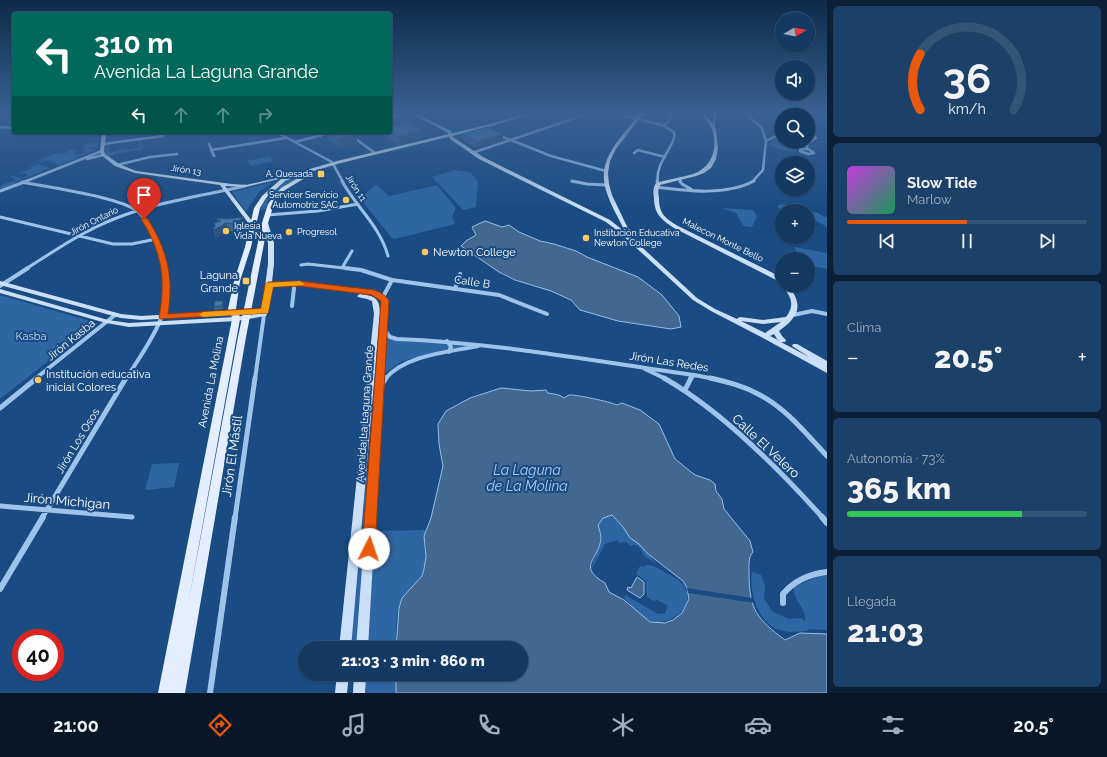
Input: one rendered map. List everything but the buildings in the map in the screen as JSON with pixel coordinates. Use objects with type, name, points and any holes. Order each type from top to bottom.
[{"type":"main road","name":"Avenida La Molina","points":[[165,693],[197,524],[241,316],[262,238],[264,223],[271,204],[283,189],[303,177],[334,165],[375,153],[415,144]]},
{"type":"main road","name":"Avenida La Molina","points":[[241,316],[232,309],[236,288],[241,265],[248,247],[252,224],[257,208],[264,197],[283,180],[298,174],[419,144]]},
{"type":"main road","name":"Avenida La Molina","points":[[178,693],[218,468],[241,316]]},
{"type":"main road","points":[[197,524],[218,468]]},
{"type":"street","points":[[0,191],[74,162],[102,153],[103,144]]},
{"type":"street","points":[[208,144],[214,156]]},
{"type":"street","points":[[211,150],[246,144]]},
{"type":"street","points":[[298,144],[334,165]]},
{"type":"street","points":[[363,144],[375,153]]},
{"type":"street","points":[[464,144],[475,152],[512,172],[611,220],[622,227],[631,238],[695,299],[713,310],[758,330],[771,333],[797,351],[827,364]]},
{"type":"street","points":[[464,144],[481,158],[608,221],[631,238],[699,297],[716,308],[740,319],[758,330]]},
{"type":"street","points":[[475,152],[497,144]]},
{"type":"street","points":[[521,144],[549,156],[606,171]]},
{"type":"street","points":[[617,144],[612,151],[606,171],[606,185],[631,238]]},
{"type":"street","points":[[657,185],[659,168],[672,144]]},
{"type":"street","points":[[657,185],[698,174],[709,167],[715,152],[714,144]]},
{"type":"street","points":[[657,185],[695,190],[728,188],[753,182],[761,175],[765,144]]},
{"type":"street","points":[[806,149],[814,153],[808,154],[799,150],[806,149]]},
{"type":"street","points":[[634,153],[637,150],[665,157]]},
{"type":"street","name":"Jirón 13","points":[[102,153],[117,165],[135,172],[246,186]]},
{"type":"street","points":[[117,165],[150,157],[177,154]]},
{"type":"street","name":"Jirón 11","points":[[334,165],[343,182],[378,231],[384,242],[388,256]]},
{"type":"street","name":"Jirón Ontario","points":[[1,284],[80,236],[108,222],[137,211],[298,174]]},
{"type":"street","points":[[681,178],[680,181],[682,184],[695,190]]},
{"type":"street","points":[[572,181],[587,184],[606,185]]},
{"type":"street","name":"Jirón Los Osos","points":[[0,589],[163,317],[167,294],[167,274],[156,239],[149,226],[137,211],[114,202],[22,182]]},
{"type":"street","points":[[222,184],[262,238]]},
{"type":"street","name":"Malecon Monte Bello","points":[[657,185],[656,209],[666,220],[692,236],[775,277]]},
{"type":"street","points":[[267,215],[318,211],[358,204]]},
{"type":"street","points":[[0,218],[109,243],[124,245],[156,239]]},
{"type":"street","points":[[611,220],[621,219]]},
{"type":"street","name":"Jirón El Mástil","points":[[210,693],[269,287],[271,243],[264,223]]},
{"type":"street","points":[[342,268],[352,250]]},
{"type":"street","name":"Calle B","points":[[301,265],[308,264],[360,270],[392,280],[499,295],[547,314]]},
{"type":"street","points":[[455,289],[460,274]]},
{"type":"street","points":[[383,297],[392,280]]},
{"type":"street","points":[[1,284],[116,315],[142,318],[241,316]]},
{"type":"street","points":[[292,306],[297,286]]},
{"type":"street","name":"Avenida La Laguna Grande","points":[[269,287],[297,286],[374,293],[383,297],[386,304],[381,314],[368,402],[346,641]]},
{"type":"street","name":"Avenida La Laguna Grande","points":[[297,286],[369,297],[377,303],[384,329],[362,641]]},
{"type":"street","points":[[0,291],[108,322],[129,325],[159,324],[265,313]]},
{"type":"street","points":[[771,333],[791,316],[796,306],[790,292]]},
{"type":"street","points":[[740,319],[763,322],[777,321],[812,311],[827,314]]},
{"type":"street","name":"Jirón Kasba","points":[[0,408],[116,315]]},
{"type":"street","points":[[758,330],[763,322]]},
{"type":"street","name":"Jirón Las Redes","points":[[384,329],[390,337],[397,339],[447,341],[694,375],[736,384],[760,395],[781,409],[827,456]]},
{"type":"street","points":[[771,333],[827,370]]},
{"type":"street","points":[[447,341],[451,347],[449,352]]},
{"type":"street","name":"Jirón Las Redes","points":[[380,389],[384,379],[404,364],[449,352],[483,346]]},
{"type":"street","name":"Calle El Velero","points":[[639,367],[685,390],[718,416],[768,461],[827,523]]},
{"type":"street","points":[[685,390],[694,375]]},
{"type":"street","points":[[368,402],[379,403]]},
{"type":"street","points":[[362,472],[374,472]]},
{"type":"street","name":"Jirón Michigan","points":[[0,506],[132,517]]},
{"type":"street","points":[[783,603],[783,594],[793,584],[819,573],[827,572]]},
{"type":"street","points":[[341,693],[342,681]]},
{"type":"street","points":[[359,693],[360,681]]},
{"type":"green space","points":[[97,144],[97,146],[89,149],[96,150],[95,151],[82,156],[76,156],[78,158],[57,166],[57,164],[47,160],[37,163],[45,159],[38,160],[58,153],[64,154],[69,150],[78,148],[74,149],[73,151],[78,150],[73,154],[76,155],[88,152],[83,151],[84,145]]},
{"type":"green space","points":[[109,144],[111,144],[108,148],[111,149],[108,150],[108,152],[118,151],[121,148],[124,150],[141,147],[140,144],[143,144],[142,147],[145,147],[141,150],[120,153],[107,157],[105,154],[106,150],[103,150],[107,148],[107,146],[104,145]]},
{"type":"green space","points":[[775,144],[775,147],[768,145]]},
{"type":"green space","points":[[776,148],[798,148],[796,152],[785,151]]},
{"type":"green space","points":[[270,156],[274,161],[251,166],[247,161]]},
{"type":"green space","points":[[37,164],[50,168],[26,178],[22,178],[28,175],[25,173],[18,174],[33,168],[29,168]]},
{"type":"green space","points":[[455,170],[473,173],[471,175],[474,176],[478,182],[476,207],[463,210],[432,177]]},
{"type":"green space","points":[[17,175],[14,176],[22,178],[19,179],[22,180],[15,181],[15,184],[0,189],[0,187],[3,186],[1,185],[16,180],[10,177]]},
{"type":"green space","points":[[299,175],[301,176],[268,200],[266,209],[261,210],[262,204],[277,186],[286,180]]},
{"type":"green space","points":[[273,182],[259,192],[246,212],[232,192]]},
{"type":"green space","points":[[376,184],[389,196],[437,185],[456,208],[452,217],[455,224],[394,239],[363,202],[363,196]]},
{"type":"green space","points":[[721,208],[753,210],[757,216],[752,227],[743,226],[736,213]]},
{"type":"green space","points":[[815,212],[827,218],[827,227],[815,220]]},
{"type":"green space","points":[[795,247],[827,253],[827,269],[815,266],[815,252],[796,252]]},
{"type":"green space","name":"Kasba","points":[[0,295],[97,323],[0,399]]},
{"type":"green space","points":[[387,337],[405,342],[469,345],[402,361],[385,373]]},
{"type":"green space","points":[[179,463],[174,487],[145,490],[152,464]]},
{"type":"green space","points":[[370,475],[357,641],[351,641],[365,476]]},
{"type":"green space","points":[[612,516],[623,527],[630,538],[639,544],[657,564],[644,556],[640,548],[635,545],[630,546],[626,542],[619,543],[618,540],[605,544],[593,567],[591,568],[602,538],[598,526],[603,518]]},
{"type":"green space","points":[[427,530],[425,535],[425,564],[423,573],[401,601],[397,621],[396,641],[367,641],[375,531]]},
{"type":"green space","points":[[646,565],[657,568],[676,579],[682,583],[687,591],[685,606],[674,618],[658,622],[650,621],[636,611],[624,598],[625,595],[658,614],[665,613],[668,606],[656,599],[655,602],[647,597],[646,581],[636,574],[640,566],[644,567]]},
{"type":"green space","points":[[752,572],[761,575],[765,586],[764,599],[773,612],[789,619],[801,618],[805,621],[804,612],[795,596],[794,587],[820,576],[827,576],[827,630],[809,629],[806,631],[787,632],[775,628],[768,623],[762,616],[754,599],[751,581]]},
{"type":"green space","points":[[365,681],[396,681],[396,693],[364,693]]},
{"type":"water","points":[[485,221],[502,227],[509,225],[519,232],[540,241],[576,251],[587,257],[638,277],[662,295],[679,316],[681,327],[671,329],[618,321],[580,310],[571,300],[551,291],[515,280],[499,272],[461,246],[476,235],[472,227]]},
{"type":"water","name":"La Laguna de La Molina","points":[[501,388],[531,391],[546,390],[548,393],[559,395],[564,398],[572,395],[617,405],[622,403],[640,410],[659,424],[675,459],[695,475],[710,480],[715,484],[716,491],[722,499],[724,509],[750,541],[753,552],[750,556],[749,586],[753,605],[761,619],[785,640],[800,633],[827,634],[827,693],[396,693],[396,681],[528,681],[528,641],[397,641],[399,608],[402,598],[422,576],[424,569],[426,557],[424,536],[431,518],[443,466],[439,444],[438,424],[446,411],[470,398]],"holes":[[[612,515],[623,527],[630,538],[683,581],[687,588],[689,599],[682,613],[673,620],[665,623],[650,622],[624,600],[609,592],[605,583],[596,577],[592,572],[590,567],[591,562],[597,552],[601,538],[598,525],[603,518]]]},
{"type":"water","points":[[637,577],[644,582],[644,594],[640,598],[627,590],[628,587],[631,588]]},
{"type":"pier","points":[[687,588],[752,598],[754,603],[688,593]]},
{"type":"slow traffic","points":[[203,315],[265,311],[269,284],[300,284]]},
{"type":"place","name":"A. Quesada","points":[[321,174]]},
{"type":"place","name":"Servicer Servicio Automotriz SAC","points":[[346,200]]},
{"type":"place","name":"Iglesia Vida Nueva","points":[[226,231]]},
{"type":"place","name":"Progresol","points":[[289,232]]},
{"type":"place","name":"Institución Educativa Newton College","points":[[586,238]]},
{"type":"place","name":"Newton College","points":[[425,252]]},
{"type":"place","name":"Laguna Grande","points":[[246,281]]},
{"type":"place","name":"Institución educativa inicial Colores","points":[[38,380]]},
{"type":"route","points":[[144,219],[154,234],[167,274],[166,309],[163,317],[265,311],[269,284],[299,284],[374,293],[383,297],[386,304],[369,549]]}]
